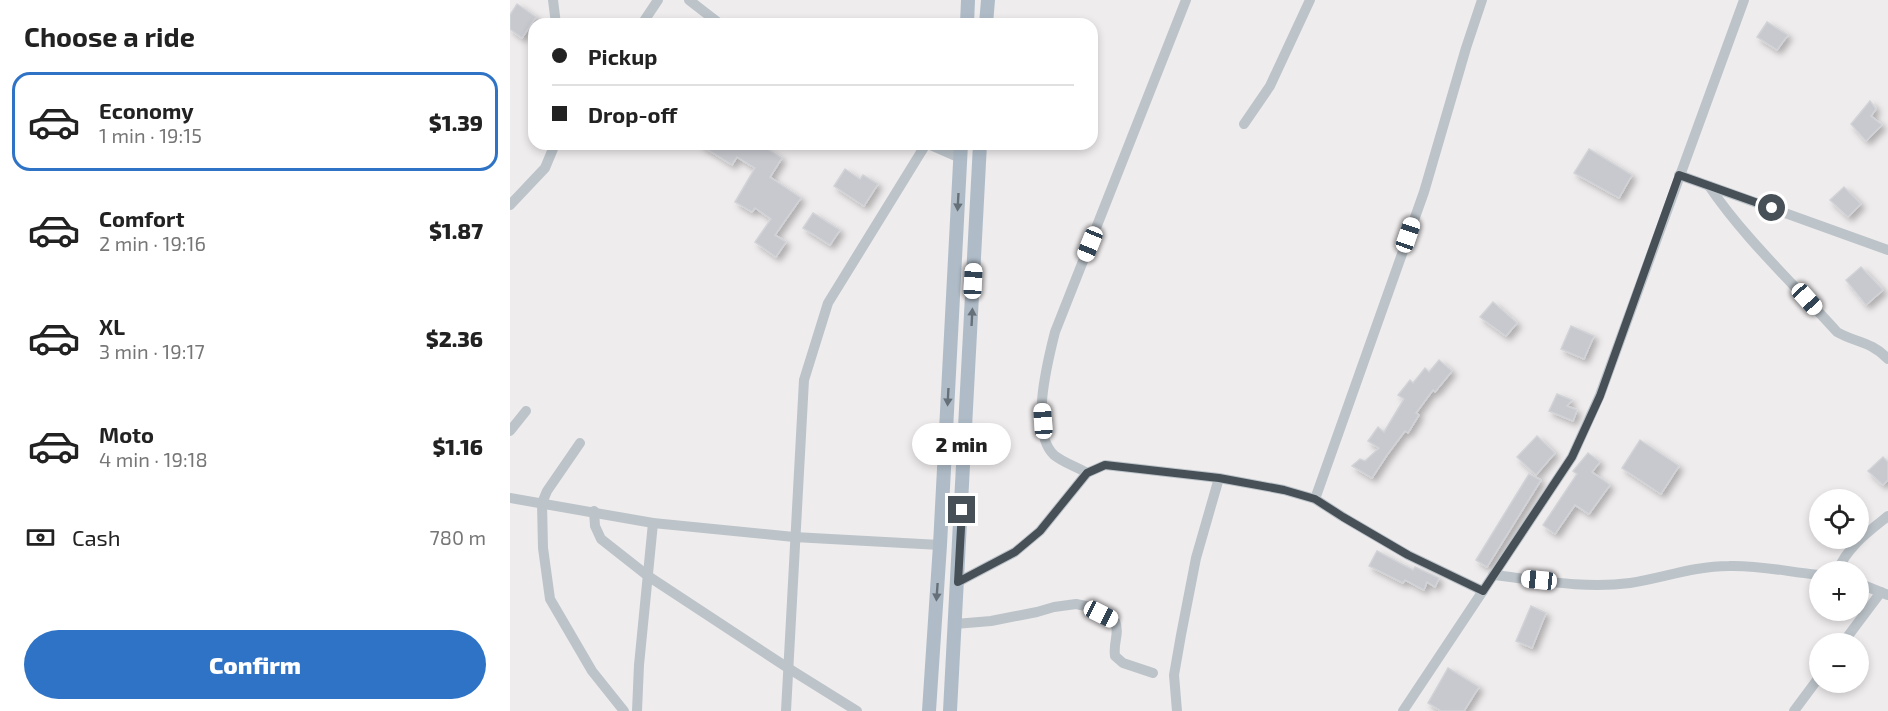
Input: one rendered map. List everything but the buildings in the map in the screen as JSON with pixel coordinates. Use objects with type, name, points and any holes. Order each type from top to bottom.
[{"type":"main road","points":[[967,18],[968,0]]},
{"type":"main road","points":[[987,18],[988,0]]},
{"type":"main road","points":[[950,711],[980,150]]},
{"type":"main road","points":[[929,711],[940,545],[960,151]]},
{"type":"street","points":[[553,0],[555,18]]},
{"type":"street","points":[[646,18],[658,0]]},
{"type":"street","points":[[689,0],[712,18]]},
{"type":"street","points":[[1087,473],[1053,454],[1044,439],[1042,404],[1045,369],[1055,332],[1185,0]]},
{"type":"street","points":[[1315,499],[1424,192],[1482,0]]},
{"type":"street","points":[[1244,124],[1270,86],[1307,1]]},
{"type":"street","points":[[1403,711],[1572,457],[1600,396],[1679,175],[1712,92],[1740,1]]},
{"type":"street","points":[[510,205],[544,168],[552,150]]},
{"type":"street","points":[[786,711],[804,380],[828,303],[923,150]]},
{"type":"street","points":[[1679,175],[1888,250]]},
{"type":"street","points":[[1709,186],[1742,230],[1837,332],[1847,338],[1863,341],[1881,351],[1888,359]]},
{"type":"street","points":[[510,431],[526,411]]},
{"type":"street","points":[[580,443],[547,491],[542,503],[543,548],[550,599],[592,671],[624,711]]},
{"type":"street","points":[[958,582],[1015,552],[1040,531],[1087,473],[1105,465],[1219,478],[1284,490],[1315,499],[1408,555],[1483,591]]},
{"type":"street","points":[[1177,711],[1174,675],[1181,635],[1196,558],[1219,478]]},
{"type":"street","points":[[510,498],[653,523],[794,537],[940,545]]},
{"type":"street","points":[[594,512],[595,526],[601,539],[648,576],[788,669],[857,711]]},
{"type":"street","points":[[1842,561],[1853,545],[1888,516]]},
{"type":"street","points":[[637,711],[639,665],[653,523]]},
{"type":"street","points":[[1493,575],[1586,585],[1629,583],[1694,568],[1727,566],[1759,566],[1809,573]]},
{"type":"street","points":[[1851,633],[1884,594],[1869,588]]},
{"type":"street","points":[[955,624],[991,621],[1065,605],[1086,606],[1115,621],[1118,630],[1113,646],[1115,656],[1123,663],[1153,673]]},
{"type":"street","points":[[1794,711],[1809,691]]},
{"type":"route","points":[[962,510],[958,582],[1015,552],[1040,531],[1087,473],[1105,465],[1219,478],[1284,490],[1315,499],[1408,555],[1483,591],[1572,457],[1600,396],[1679,175],[1772,208]]}]
